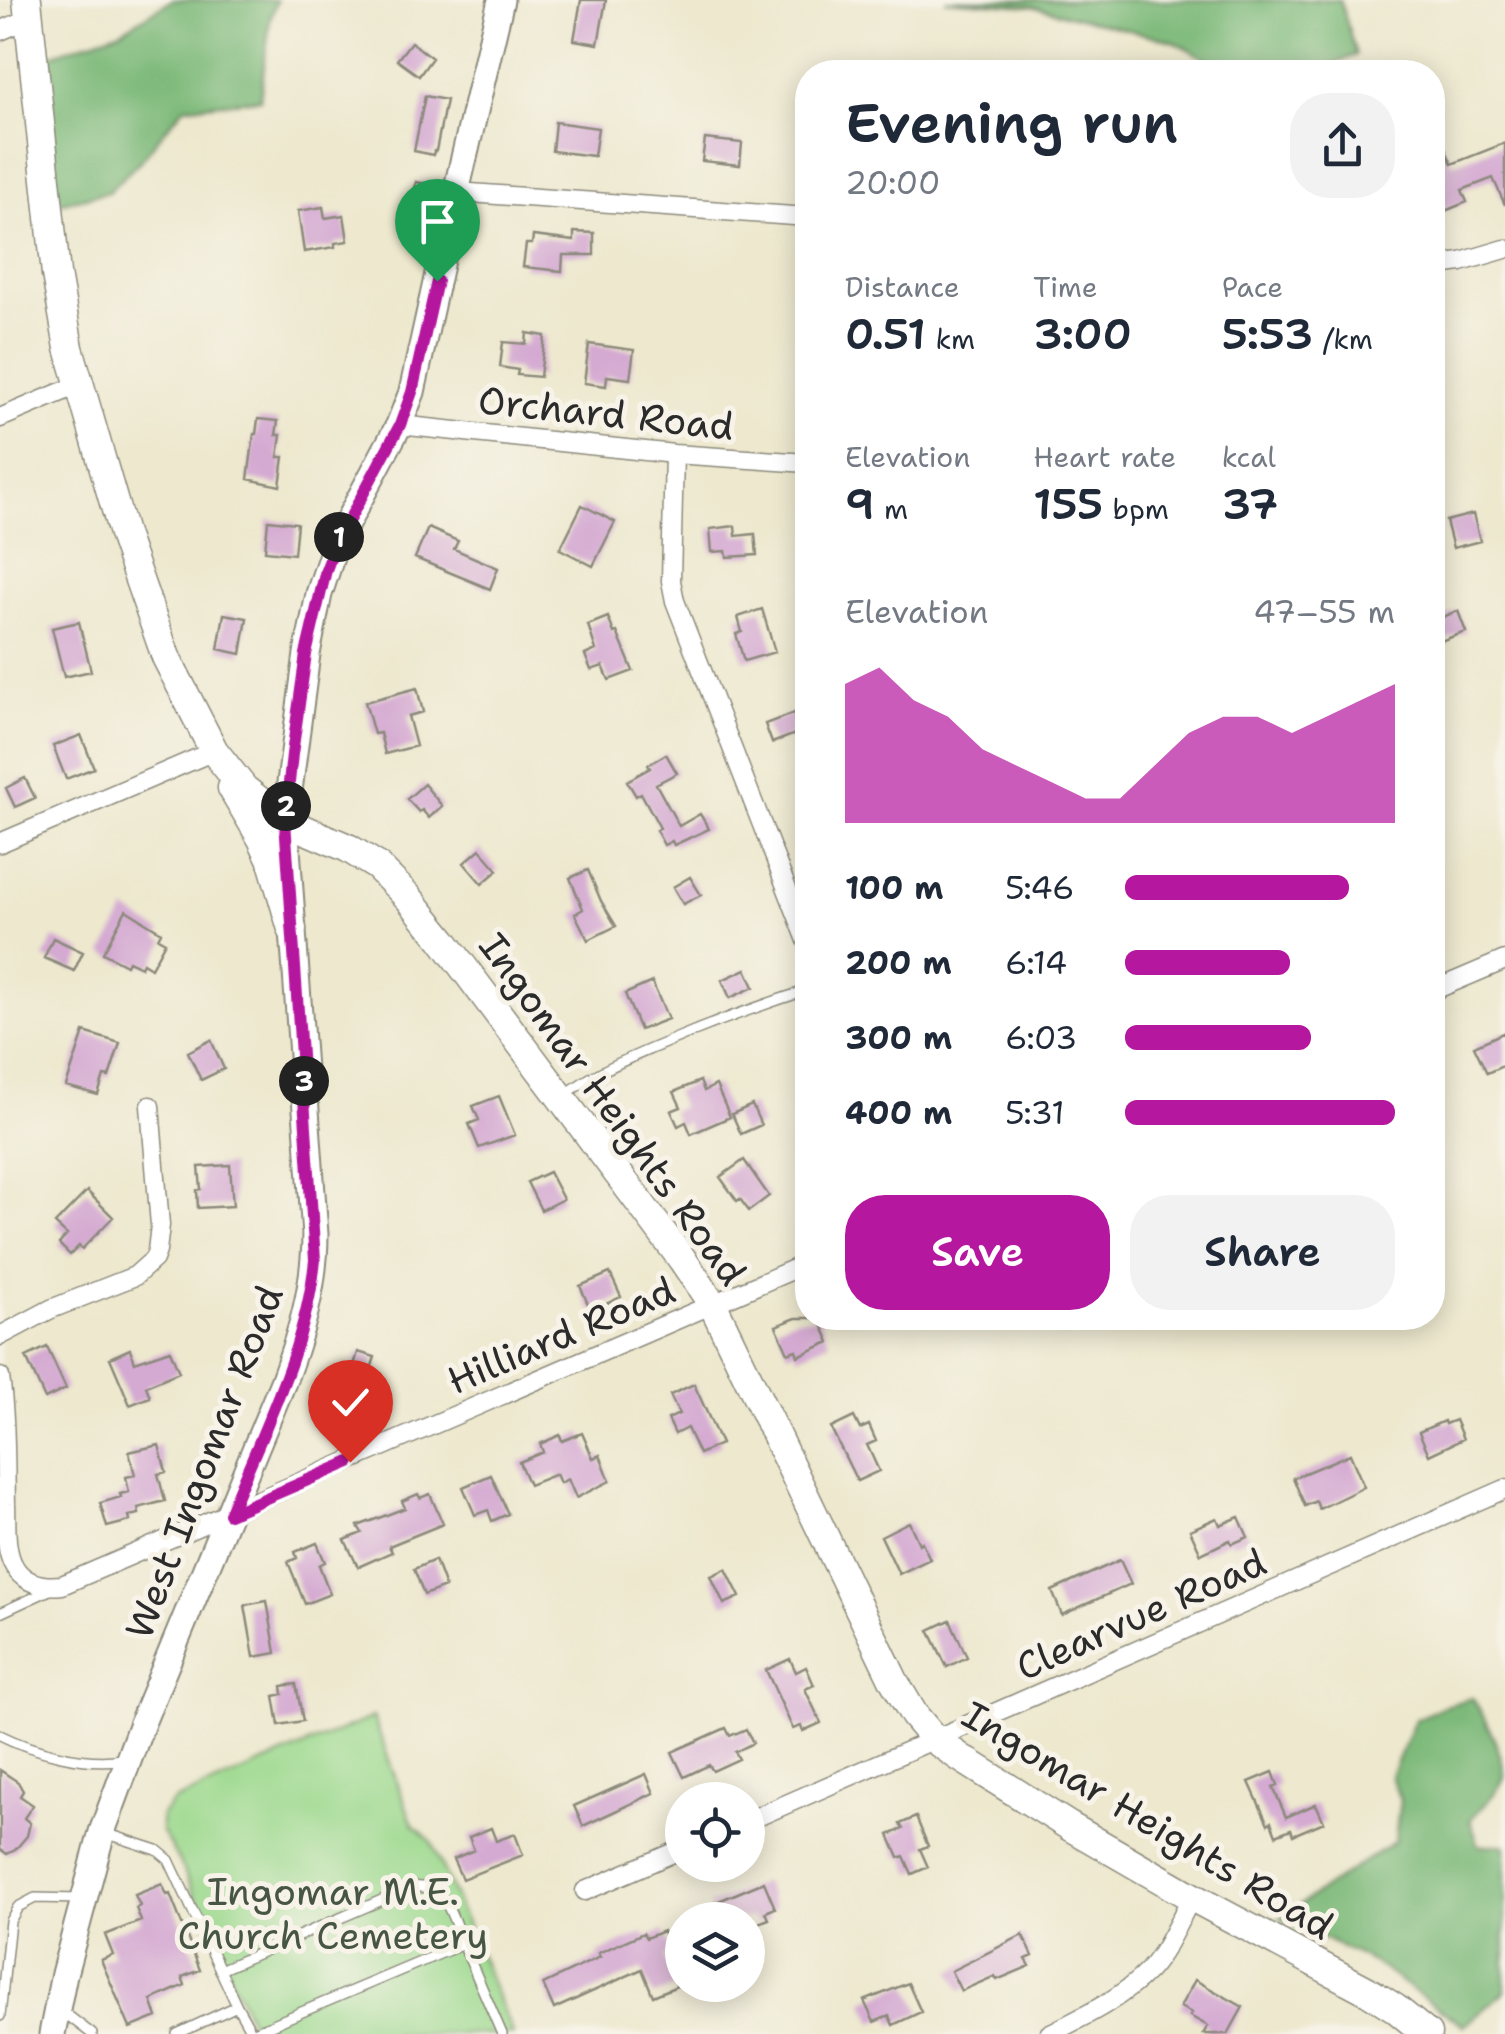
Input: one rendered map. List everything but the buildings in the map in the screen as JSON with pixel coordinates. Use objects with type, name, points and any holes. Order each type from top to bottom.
[{"type":"main road","points":[[27,10],[56,274],[78,384],[151,618],[180,687],[266,848],[292,929]]},
{"type":"main road","points":[[214,751],[244,789],[285,821]]},
{"type":"main road","name":"Ingomar Heights Road","points":[[285,821],[348,848],[392,880],[443,940],[682,1259],[713,1305],[894,1680],[914,1715],[935,1740],[1069,1826],[1368,1991],[1427,2034]]},
{"type":"street","name":"West Ingomar Road","points":[[52,2034],[102,1832],[142,1723],[283,1382],[312,1288],[315,1234],[285,821],[306,654],[335,546],[400,425],[418,370],[501,0]]},
{"type":"street","points":[[0,32],[27,10]]},
{"type":"street","points":[[456,192],[795,216]]},
{"type":"street","points":[[1445,264],[1505,249]]},
{"type":"street","points":[[0,418],[78,384]]},
{"type":"street","name":"Orchard Road","points":[[400,425],[795,463]]},
{"type":"street","points":[[674,454],[674,601],[795,910]]},
{"type":"street","points":[[0,843],[214,751]]},
{"type":"street","points":[[1445,985],[1505,960]]},
{"type":"street","points":[[0,1336],[51,1308],[135,1276],[154,1259],[160,1225],[150,1106]]},
{"type":"street","name":"Hilliard Road","points":[[62,1585],[795,1269]]},
{"type":"street","points":[[0,1377],[11,1560],[30,1582],[62,1585]]},
{"type":"street","name":"Clearvue Road","points":[[765,1814],[1505,1489]]},
{"type":"street","points":[[585,1892],[665,1857]]},
{"type":"street","points":[[1050,2034],[1090,2014],[1150,1969],[1192,1897]]},
{"type":"lane","points":[[561,1099],[626,1060],[724,1018],[795,994]]},
{"type":"lane","points":[[0,1613],[62,1585]]},
{"type":"lane","points":[[0,1735],[36,1750],[80,1758],[130,1758]]},
{"type":"lane","points":[[102,1832],[158,1850],[169,1860],[252,2033],[463,1944]]},
{"type":"lane","points":[[220,1970],[412,1888],[433,1888],[442,1896],[502,2034]]},
{"type":"lane","points":[[0,2016],[10,1921],[18,1907],[34,1898],[83,1899]]},
{"type":"lane","points":[[178,2034],[237,2006]]},
{"type":"lane","points":[[57,2007],[92,2034]]},
{"type":"green space","points":[[172,0],[277,0],[270,19],[260,99],[184,107],[141,160],[108,192],[49,205],[33,61],[121,31]]},
{"type":"green space","points":[[945,0],[1340,0],[1356,55],[1344,60],[1209,60],[1173,41],[1031,6]]},
{"type":"green space","points":[[1472,1698],[1501,1758],[1504,1777],[1470,1820],[1479,1846],[1505,1844],[1505,1992],[1464,2026],[1373,1962],[1280,1918],[1395,1841],[1400,1800],[1391,1776],[1415,1720]]},
{"type":"green space","name":"Ingomar M.E. Church Cemetery","points":[[373,1717],[413,1825],[431,1841],[513,2034],[244,2034],[251,2023],[181,1864],[161,1831],[161,1816],[174,1801]]},
{"type":"route","points":[[350,1462],[229,1514],[298,1340],[315,1260],[285,821],[306,654],[319,594],[335,546],[400,425],[412,392],[437,281]]}]
